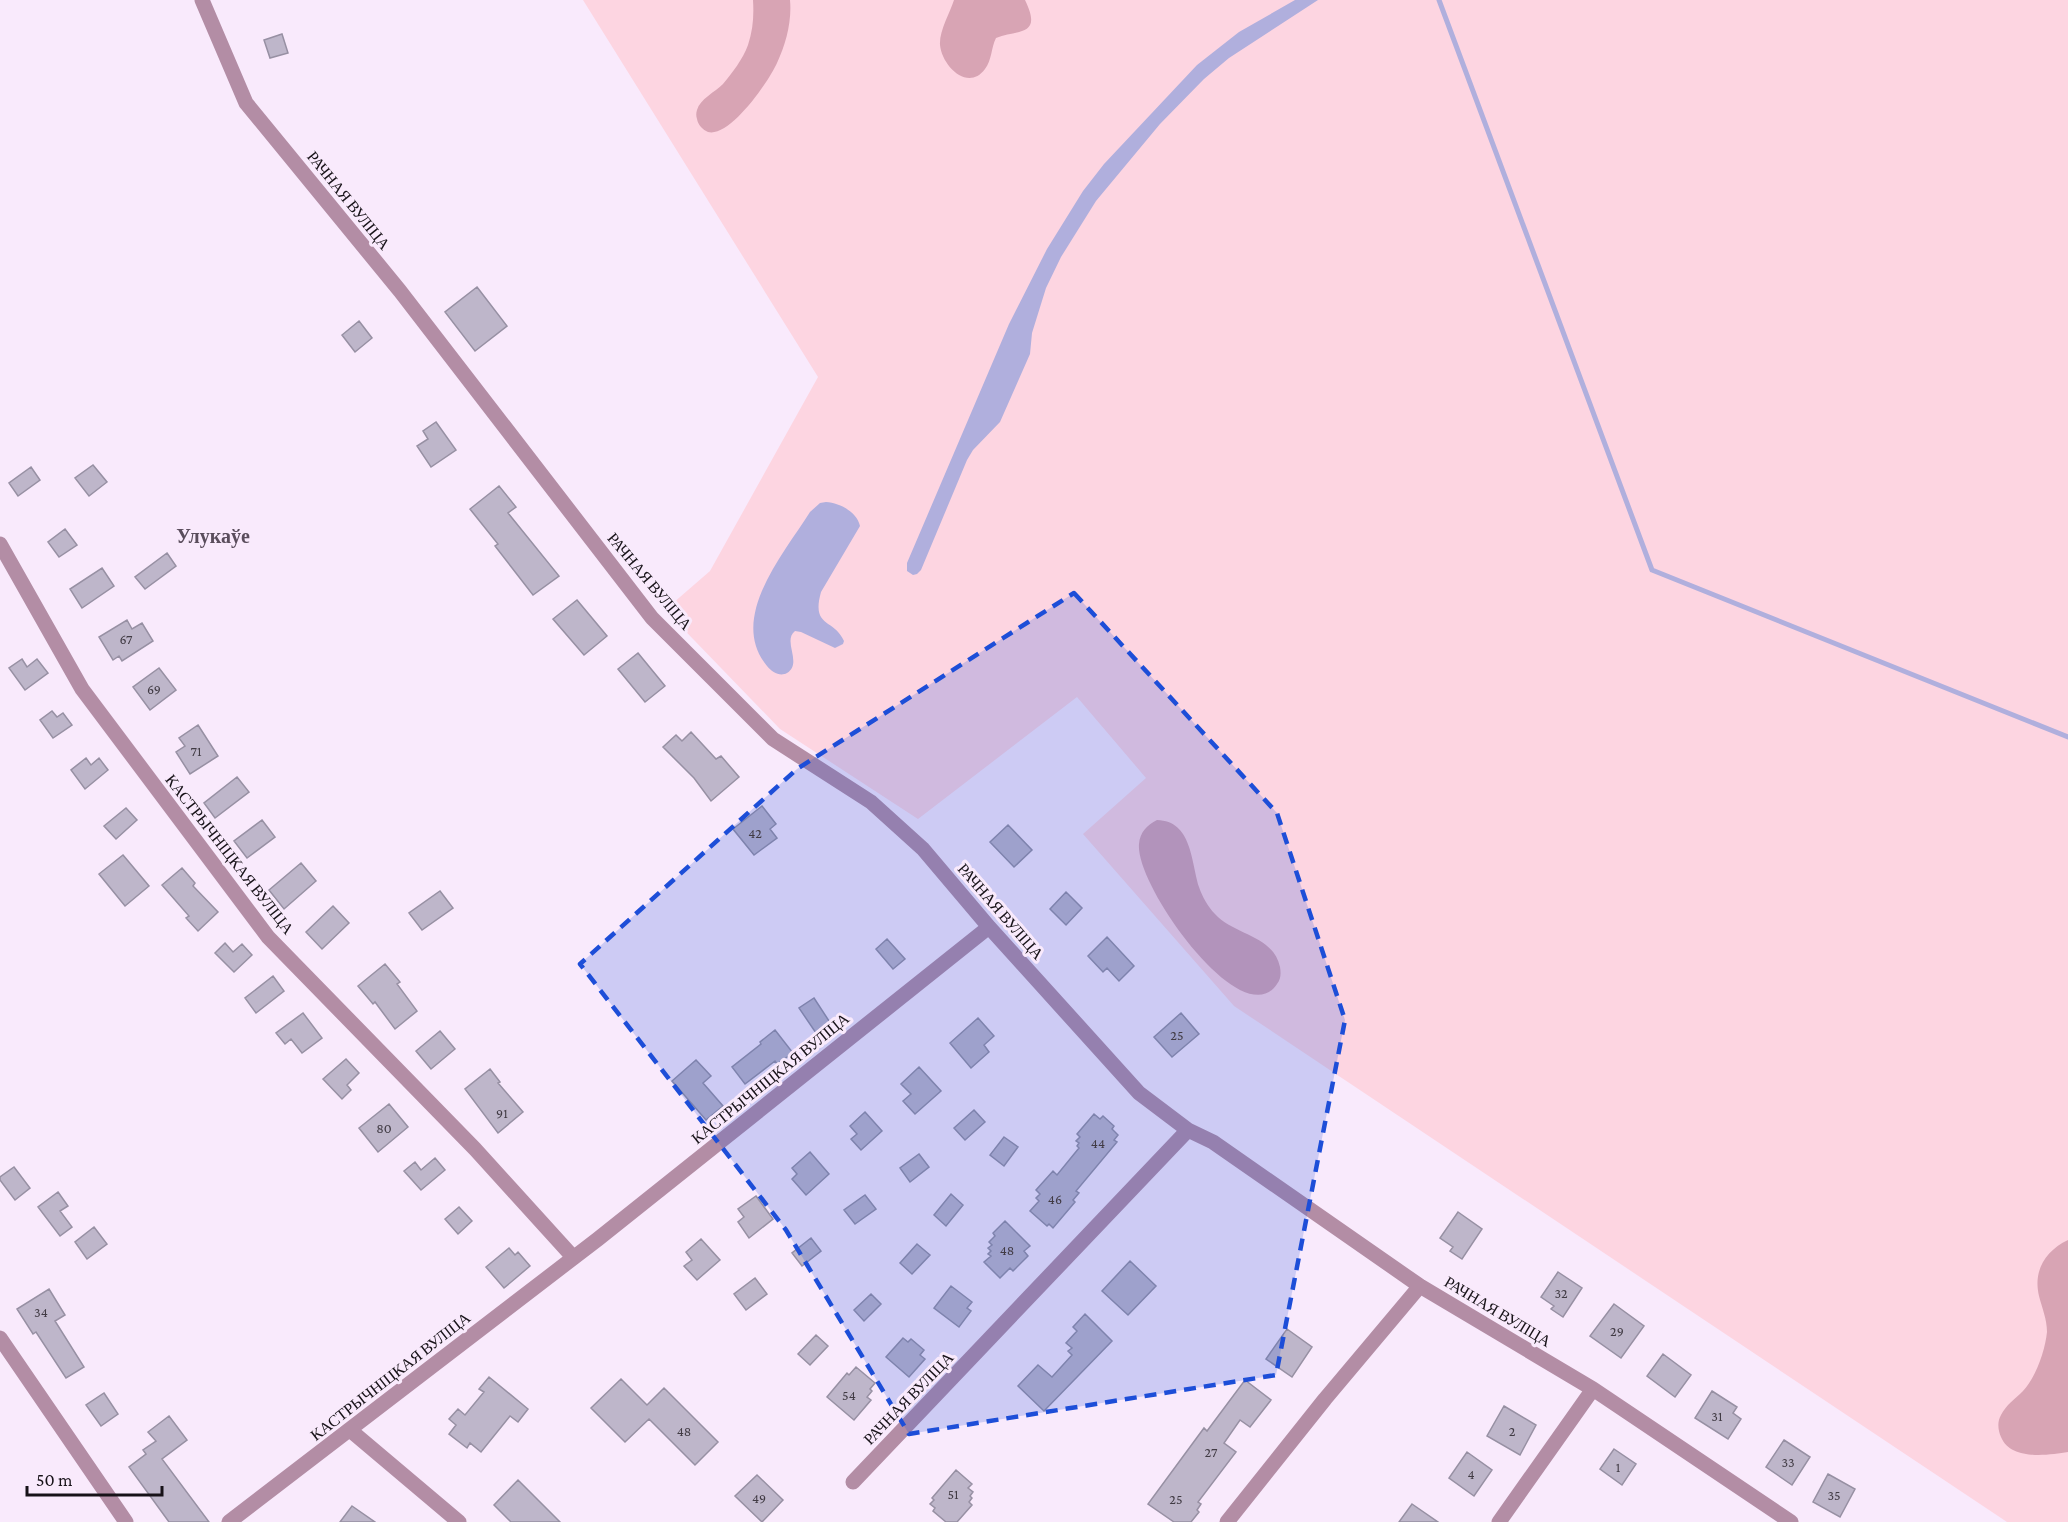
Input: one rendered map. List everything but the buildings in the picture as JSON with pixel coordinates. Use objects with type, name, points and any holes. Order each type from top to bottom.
[{"type":"street","name":"РАЧНАЯ ВУЛІЦА","points":[[202,0],[246,103],[400,291],[652,618],[772,739],[871,802],[923,849],[1139,1093],[1188,1130],[1213,1142],[1420,1286],[1593,1389],[1791,1522]]},
{"type":"street","name":"КАСТРЫЧНІЦКАЯ ВУЛІЦА","points":[[0,544],[82,689],[268,937],[475,1149],[573,1257]]},
{"type":"street","name":"КАСТРЫЧНІЦКАЯ ВУЛІЦА","points":[[229,1522],[573,1257],[990,927]]},
{"type":"street","name":"РАЧНАЯ ВУЛІЦА","points":[[853,1482],[1188,1130]]},
{"type":"street","points":[[1227,1522],[1325,1399],[1420,1286]]},
{"type":"street","points":[[0,1338],[126,1522]]},
{"type":"street","points":[[1498,1522],[1593,1389]]},
{"type":"street","points":[[350,1430],[459,1522]]},
{"type":"highlighted area","points":[[1074,593],[1277,813],[1345,1020],[1276,1375],[909,1434],[786,1230],[580,964],[797,769]]},
{"type":"shaded area","points":[[583,0],[2068,0],[2068,1522],[2007,1522],[1234,1006],[1083,834],[1146,778],[1077,697],[918,819],[780,729],[665,610],[710,571],[818,377]]},
{"type":"shaded area","points":[[753,0],[790,0],[788,32],[783,48],[773,71],[748,106],[727,126],[708,132],[698,123],[697,110],[704,99],[723,84],[734,71],[743,55],[752,28]]},
{"type":"shaded area","points":[[954,0],[1025,0],[1030,12],[1030,26],[1026,30],[996,38],[985,69],[971,78],[964,77],[957,74],[945,61],[940,45],[943,28]]},
{"type":"shaded area","points":[[1157,820],[1169,822],[1184,835],[1200,890],[1212,911],[1232,927],[1270,948],[1276,956],[1280,969],[1279,980],[1261,995],[1241,990],[1217,974],[1194,949],[1154,891],[1142,864],[1139,844],[1145,829]]},
{"type":"shaded area","points":[[2068,1240],[2068,1452],[2031,1455],[2013,1450],[2006,1445],[1999,1432],[1999,1420],[2005,1408],[2028,1385],[2039,1363],[2047,1332],[2039,1296],[2039,1270],[2047,1256]]},
{"type":"water","points":[[1295,0],[1318,0],[1229,58],[1204,79],[1160,124],[1096,201],[1061,257],[1046,288],[1032,333],[1030,354],[1000,422],[973,450],[967,460],[921,570],[913,575],[907,571],[907,563],[1009,324],[1047,249],[1083,191],[1104,164],[1197,65],[1239,32]]},
{"type":"water","points":[[826,502],[847,509],[855,516],[860,526],[821,592],[819,603],[821,617],[840,634],[844,641],[835,648],[795,631],[791,640],[793,664],[787,673],[779,674],[767,666],[756,647],[753,627],[756,607],[764,586],[787,546],[810,512],[820,503]]},
{"type":"waterway","points":[[1439,0],[1652,570],[2068,737]]},
{"type":"district","name":"Улукаўе","points":[[213,536]]}]
